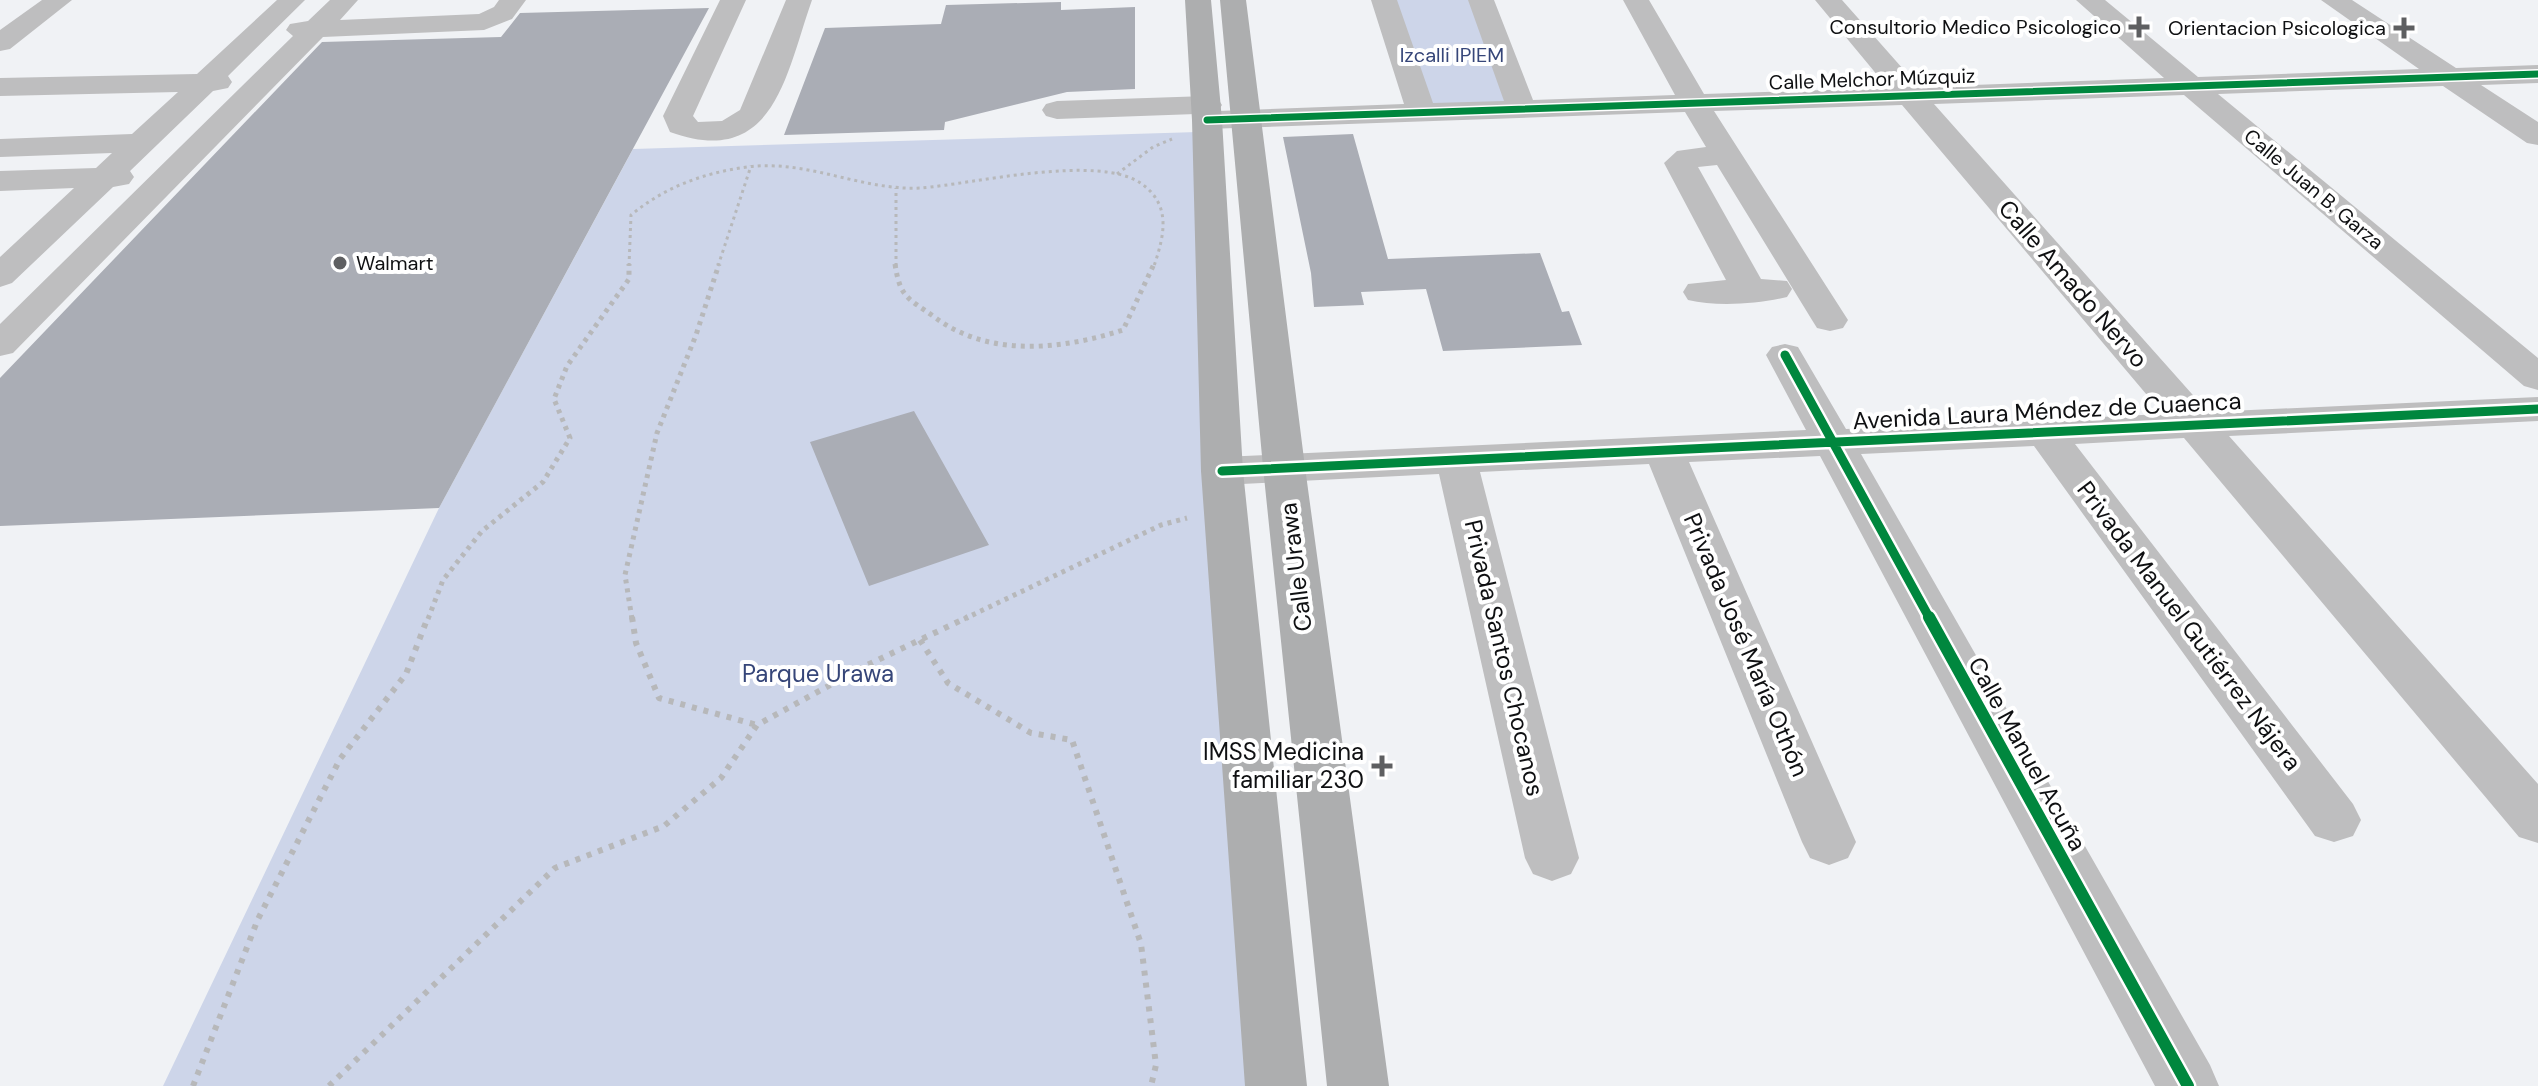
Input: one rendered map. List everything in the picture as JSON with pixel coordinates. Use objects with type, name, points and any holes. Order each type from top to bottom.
[{"type":"main road","name":"Calle Urawa","points":[[1198,0],[1217,118],[1284,467],[1358,1086]]},
{"type":"main road","name":"Calle Urawa","points":[[1233,0],[1217,118],[1224,489],[1276,1086]]},
{"type":"street","points":[[0,43],[59,0]]},
{"type":"street","points":[[0,87],[188,64],[235,54],[292,0]]},
{"type":"street","points":[[0,345],[345,0]]},
{"type":"street","points":[[260,30],[484,22],[503,13],[513,0]]},
{"type":"street","points":[[733,0],[678,116],[681,126],[691,131],[734,128],[754,114],[799,0]]},
{"type":"street","points":[[1384,0],[1421,112]]},
{"type":"street","points":[[1481,0],[1522,109]]},
{"type":"street","points":[[1636,0],[1694,103],[1830,320]]},
{"type":"street","name":"Calle Amado Nervo","points":[[1828,0],[2538,821]]},
{"type":"street","name":"Calle Juan B. Garza","points":[[2089,0],[2538,378]]},
{"type":"street","points":[[2334,0],[2538,136]]},
{"type":"street","points":[[0,62],[188,64],[265,82]]},
{"type":"street","points":[[0,276],[173,112],[188,64]]},
{"type":"street","name":"Calle Melchor Múzquiz","points":[[1057,110],[1217,118],[2538,74]]},
{"type":"street","points":[[126,113],[173,112]]},
{"type":"street","points":[[0,148],[140,143]]},
{"type":"street","points":[[1727,155],[1688,158],[1680,163],[1749,290]]},
{"type":"street","points":[[0,181],[172,174]]},
{"type":"street","points":[[1701,292],[1809,287]]},
{"type":"street","points":[[0,297],[51,295]]},
{"type":"street","points":[[1785,355],[1832,441]]},
{"type":"street","name":"Avenida Laura Méndez de Cuaenca","points":[[1224,489],[1284,467],[2538,409]]},
{"type":"street","name":"Privada Manuel Gutiérrez Nájera","points":[[2044,431],[2334,820]]},
{"type":"street","name":"Calle Manuel Acuña","points":[[1832,441],[2188,1086]]},
{"type":"street","name":"Privada José María Othón","points":[[1663,449],[1829,842]]},
{"type":"street","name":"Privada Santos Chocanos","points":[[1456,458],[1552,858]]},
{"type":"path","points":[[1116,175],[1153,147],[1217,118]]},
{"type":"path","points":[[193,1086],[258,919],[340,759],[406,674],[443,580],[482,531],[543,482],[570,438],[554,399],[567,366],[629,279],[631,215],[653,196],[677,183],[703,174],[751,166],[816,169],[896,188],[954,185],[1012,174],[1068,170],[1116,175],[1146,187],[1160,201],[1163,241],[1144,291],[1123,330],[1091,341],[1039,346],[986,342],[955,332],[904,296],[896,269],[892,214],[896,188]]},
{"type":"path","points":[[751,166],[696,335],[657,433],[625,575],[636,643],[659,698],[757,725]]},
{"type":"path","points":[[329,1086],[555,868],[664,826],[721,778],[757,725],[863,667],[1161,525],[1224,489]]},
{"type":"path","points":[[920,640],[948,683],[1031,733],[1072,740],[1141,944],[1156,1065],[1151,1086]]},
{"type":"green space","name":"Izcalli IPIEM","points":[[1384,0],[1481,0],[1522,109],[1421,112]]},
{"type":"green space","name":"Parque Urawa","points":[[1198,132],[1258,1086],[163,1086],[439,508],[633,149]]},
{"type":"building","points":[[1061,2],[1061,10],[1135,7],[1135,89],[1067,92],[945,122],[944,130],[784,135],[825,28],[941,24],[946,5]]},
{"type":"building","name":"Walmart","points":[[709,8],[439,508],[0,526],[0,378],[322,42],[501,37],[520,13]]},
{"type":"building","points":[[1353,134],[1388,259],[1540,253],[1562,312],[1569,311],[1582,345],[1443,351],[1426,289],[1361,292],[1364,305],[1314,307],[1311,273],[1283,137]]},
{"type":"building","points":[[914,411],[989,545],[869,586],[810,442]]},
{"type":"cycle path","points":[[1207,120],[2538,74]]},
{"type":"cycle path","points":[[1785,355],[2188,1086]]},
{"type":"cycle path","points":[[1222,471],[2538,409]]},
{"type":"place","name":"Consultorio Medico Psicologico","points":[[2139,27]]},
{"type":"place","name":"Orientacion Psicologica","points":[[2404,28]]},
{"type":"place","name":"Walmart","points":[[340,263]]},
{"type":"place","name":"IMSS Medicina familiar 230","points":[[1382,766]]}]
